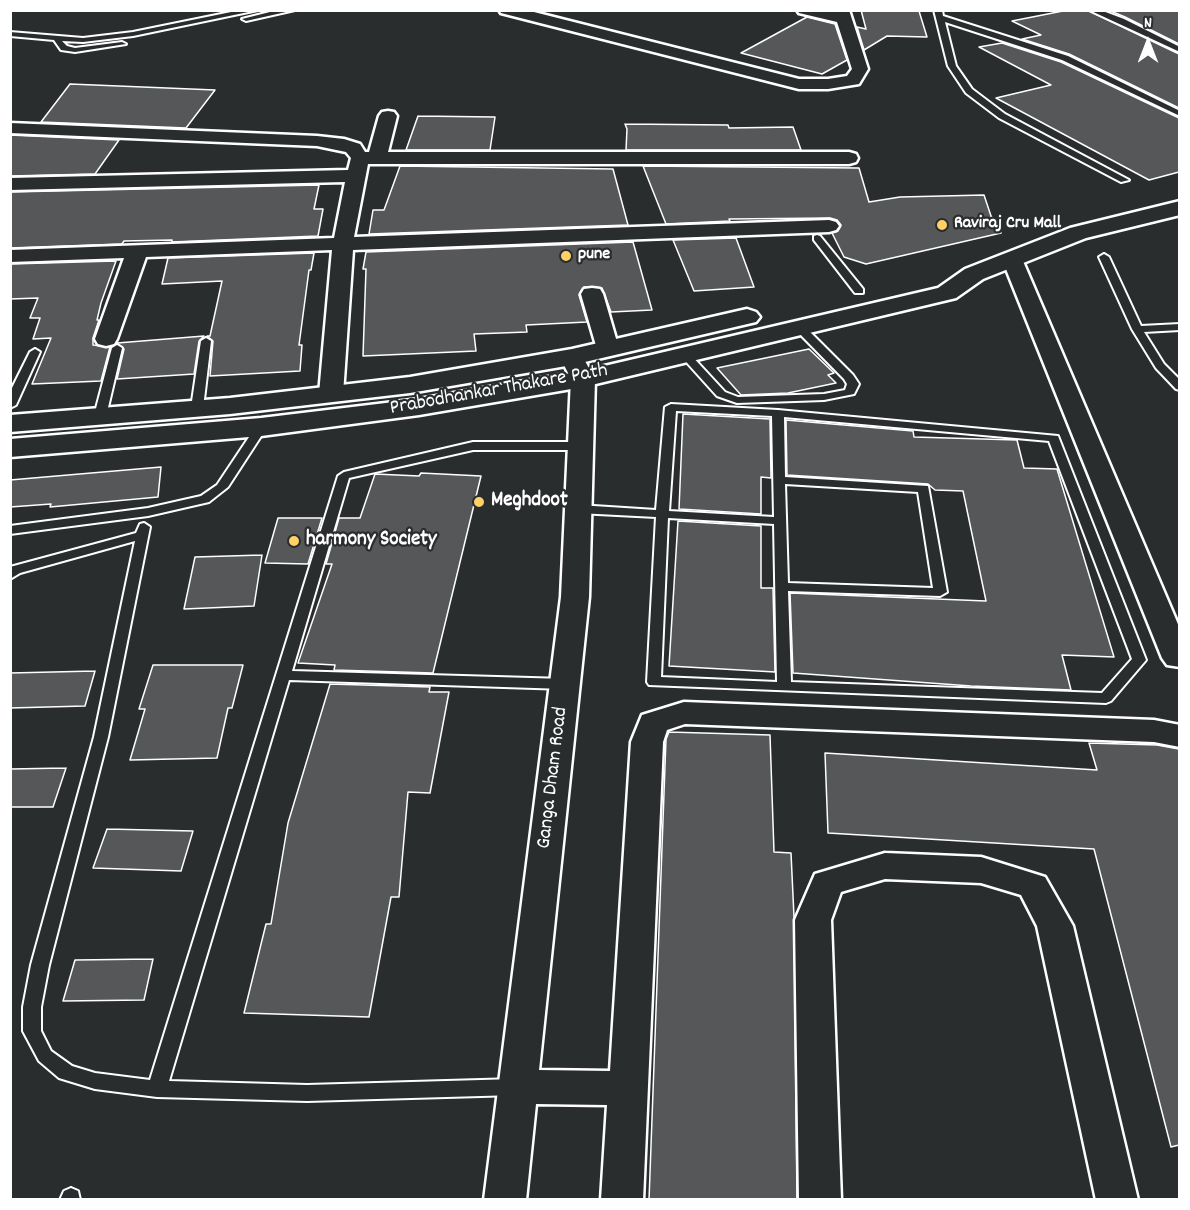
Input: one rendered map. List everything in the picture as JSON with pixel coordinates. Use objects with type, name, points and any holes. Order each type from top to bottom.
[{"type":"main road","name":"Prabodhankar Thakare Path","points":[[10,424],[197,408],[685,355],[947,293],[974,274],[1077,233],[1179,208]]},
{"type":"main road","name":"Prabodhankar Thakare Path","points":[[10,448],[261,427],[419,407],[578,368],[608,349],[926,276],[974,274]]},
{"type":"street","points":[[506,10],[799,84],[828,84],[853,80],[860,69],[842,15],[804,10]]},
{"type":"street","points":[[331,394],[343,244],[364,164],[388,117]]},
{"type":"street","points":[[10,128],[338,143],[353,148],[364,164]]},
{"type":"street","points":[[10,184],[364,164],[849,158]]},
{"type":"street","points":[[10,256],[343,244],[823,232]]},
{"type":"street","points":[[112,344],[137,252]]},
{"type":"street","points":[[1012,259],[1177,658]]},
{"type":"street","points":[[592,294],[608,349]]},
{"type":"street","name":"Ganga Dham Road","points":[[505,1200],[575,597],[581,446],[578,368]]},
{"type":"street","points":[[622,1200],[647,742],[653,723],[684,713],[1154,731],[1179,736]]},
{"type":"street","points":[[820,1200],[813,920],[826,883],[885,866],[981,870],[1033,886],[1055,926],[1117,1200]]},
{"type":"street","points":[[518,1087],[628,1088]]},
{"type":"lane","points":[[10,34],[83,40],[133,34],[255,10]]},
{"type":"lane","points":[[57,39],[64,48],[96,49],[291,10]]},
{"type":"lane","points":[[1092,10],[1121,21],[1179,50]]},
{"type":"lane","points":[[940,14],[1065,58],[1154,99],[1179,114]]},
{"type":"lane","points":[[940,14],[952,66],[969,91],[1002,116],[1124,180]]},
{"type":"lane","points":[[10,40],[20,35]]},
{"type":"lane","points":[[823,232],[859,291]]},
{"type":"lane","points":[[1104,257],[1137,329],[1160,366],[1179,387]]},
{"type":"lane","points":[[685,355],[721,394],[737,400],[824,397],[850,392],[853,384],[849,377],[800,327]]},
{"type":"lane","points":[[1137,329],[1179,327]]},
{"type":"lane","points":[[197,408],[206,341]]},
{"type":"lane","points":[[100,417],[112,344]]},
{"type":"lane","points":[[10,405],[35,352]]},
{"type":"lane","points":[[671,407],[777,413],[1054,438],[1139,660],[1106,698],[654,682],[662,514],[671,407]]},
{"type":"lane","points":[[777,413],[784,686]]},
{"type":"lane","points":[[10,530],[148,512],[205,499],[222,488],[261,427]]},
{"type":"lane","points":[[157,1089],[344,476],[473,446],[581,446]]},
{"type":"lane","points":[[779,480],[924,489],[940,592],[781,587]]},
{"type":"lane","points":[[578,509],[780,521]]},
{"type":"lane","points":[[10,575],[15,570],[144,531],[101,737],[39,965],[32,1006],[32,1031],[45,1056],[66,1072],[95,1081],[157,1089],[307,1093],[518,1087]]},
{"type":"lane","points":[[284,675],[565,684]]},
{"type":"building","points":[[861,10],[919,11],[927,37],[887,36],[864,50],[857,27],[866,29]]},
{"type":"building","points":[[1068,10],[1087,10],[1179,54],[1179,108],[1069,54],[1022,39],[1041,35],[1012,21]]},
{"type":"building","points":[[1108,10],[1179,10],[1179,44],[1125,17]]},
{"type":"building","points":[[807,17],[835,24],[847,60],[822,74],[741,53]]},
{"type":"building","points":[[1002,43],[1061,62],[1179,118],[1179,172],[1149,180],[996,98],[1051,85],[979,47]]},
{"type":"building","points":[[70,84],[215,90],[186,128],[41,122]]},
{"type":"building","points":[[418,116],[495,117],[490,150],[406,150]]},
{"type":"building","points":[[625,124],[728,125],[729,128],[793,127],[801,150],[626,150],[627,129]]},
{"type":"building","points":[[10,135],[119,140],[95,174],[10,176]]},
{"type":"building","points":[[400,166],[613,169],[628,225],[369,234],[373,210],[384,210]]},
{"type":"building","points":[[643,166],[859,168],[869,202],[900,197],[984,195],[991,216],[1001,233],[866,264],[844,257],[832,233],[838,231],[841,225],[837,220],[830,218],[729,219],[730,221],[666,224]]},
{"type":"building","points":[[319,185],[314,209],[323,209],[318,236],[172,242],[172,240],[124,241],[122,244],[10,248],[10,192]]},
{"type":"building","points":[[736,238],[754,287],[694,291],[673,240]]},
{"type":"building","points":[[633,242],[652,310],[611,312],[602,288],[584,287],[579,295],[587,322],[526,325],[527,332],[474,334],[476,351],[363,356],[366,269],[363,269],[366,252]]},
{"type":"building","points":[[314,253],[311,270],[309,270],[299,345],[302,345],[300,371],[210,376],[213,341],[207,336],[210,336],[222,281],[162,284],[168,258]]},
{"type":"building","points":[[116,261],[101,303],[97,320],[99,320],[93,338],[93,345],[110,347],[101,381],[32,384],[51,338],[33,339],[40,318],[30,318],[38,298],[10,299],[10,264]]},
{"type":"building","points":[[204,336],[199,341],[194,374],[117,379],[124,349],[117,343]]},
{"type":"building","points":[[809,349],[834,373],[828,375],[836,383],[788,393],[741,395],[717,368]]},
{"type":"building","points":[[683,414],[770,419],[771,478],[761,477],[761,514],[679,509]]},
{"type":"building","points":[[786,420],[913,431],[914,437],[1017,440],[1024,468],[1057,469],[1114,657],[1062,655],[1071,690],[971,686],[793,673],[790,593],[986,601],[963,491],[935,490],[928,484],[787,475]]},
{"type":"building","points":[[161,467],[158,497],[50,507],[51,504],[10,507],[10,480]]},
{"type":"building","points":[[421,473],[481,476],[433,673],[334,670],[335,665],[298,663],[332,564],[326,564],[339,518],[360,518],[375,474],[419,476]]},
{"type":"building","name":"harmony Society","points":[[278,518],[322,518],[308,564],[265,563]]},
{"type":"building","points":[[678,521],[761,526],[761,588],[773,588],[775,672],[669,666]]},
{"type":"building","points":[[262,555],[254,606],[184,609],[195,557]]},
{"type":"building","points":[[153,665],[243,665],[232,708],[228,708],[217,758],[130,760],[145,709],[139,709]]},
{"type":"building","points":[[95,671],[85,706],[10,708],[10,673]]},
{"type":"building","points":[[330,684],[430,687],[429,692],[449,692],[430,793],[408,792],[399,897],[391,897],[369,1017],[244,1013],[266,924],[271,924],[288,823]]},
{"type":"building","points":[[669,732],[770,735],[774,852],[791,853],[794,917],[797,1200],[649,1200],[666,739]]},
{"type":"building","points":[[1089,743],[1157,745],[1179,749],[1179,1145],[1171,1147],[1094,849],[828,833],[825,753],[1097,770]]},
{"type":"building","points":[[66,768],[53,807],[10,807],[10,769]]},
{"type":"building","points":[[107,829],[193,831],[181,871],[93,868]]},
{"type":"building","points":[[153,959],[144,1000],[63,1001],[75,960]]},
{"type":"place","name":"Raviraj Cru Mall","points":[[942,225]]},
{"type":"place","name":"pune","points":[[566,256]]},
{"type":"place","name":"Meghdoot","points":[[479,502]]},
{"type":"place","name":"harmony Society","points":[[294,541]]}]
